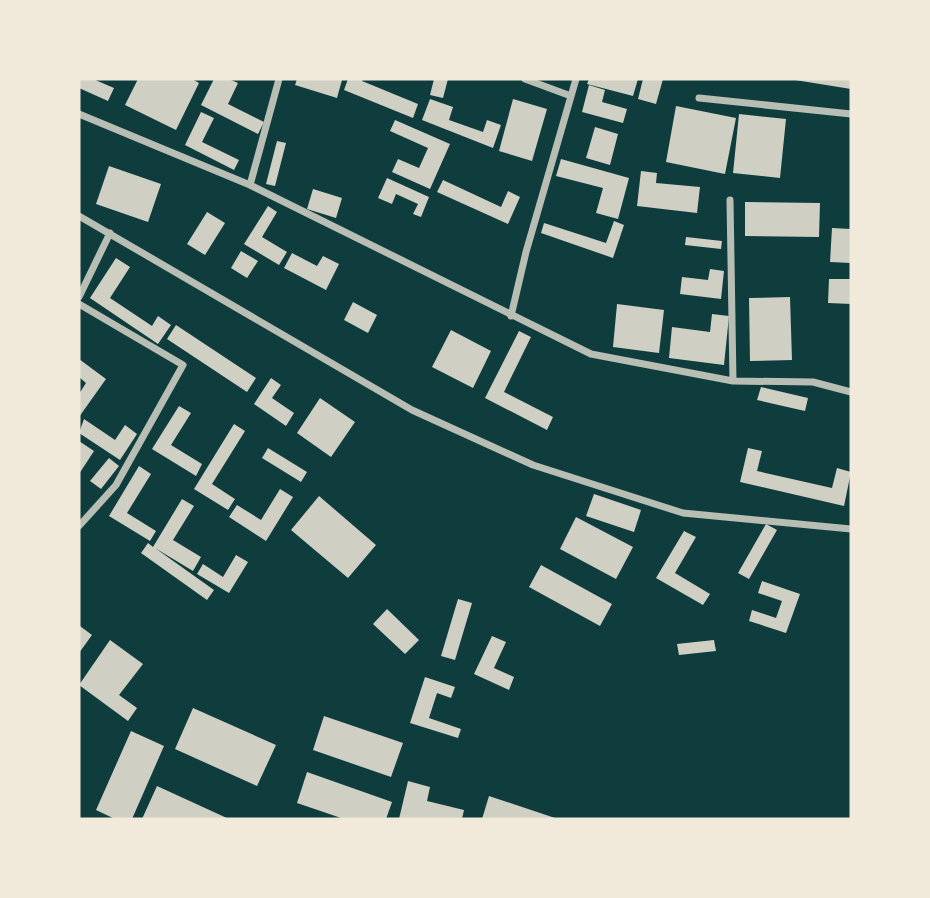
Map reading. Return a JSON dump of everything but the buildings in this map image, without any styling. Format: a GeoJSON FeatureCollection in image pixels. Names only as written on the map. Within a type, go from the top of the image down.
{"type":"FeatureCollection","features":[{"type":"Feature","properties":{"kind":"street"},"geometry":{"type":"LineString","coordinates":[[250,185],[279,79]]}},
{"type":"Feature","properties":{"kind":"street"},"geometry":{"type":"LineString","coordinates":[[525,79],[571,96]]}},
{"type":"Feature","properties":{"kind":"street"},"geometry":{"type":"LineString","coordinates":[[512,316],[526,252],[576,79]]}},
{"type":"Feature","properties":{"kind":"street"},"geometry":{"type":"LineString","coordinates":[[699,99],[851,114]]}},
{"type":"Feature","properties":{"kind":"street"},"geometry":{"type":"LineString","coordinates":[[79,114],[250,185],[591,354],[733,381],[813,382],[851,392]]}},
{"type":"Feature","properties":{"kind":"street"},"geometry":{"type":"LineString","coordinates":[[730,200],[733,381]]}},
{"type":"Feature","properties":{"kind":"street"},"geometry":{"type":"LineString","coordinates":[[79,216],[412,410],[533,465],[683,513],[851,529]]}},
{"type":"Feature","properties":{"kind":"street"},"geometry":{"type":"LineString","coordinates":[[79,297],[110,233]]}},
{"type":"Feature","properties":{"kind":"street"},"geometry":{"type":"LineString","coordinates":[[79,303],[183,365],[116,485],[79,526]]}}]}
